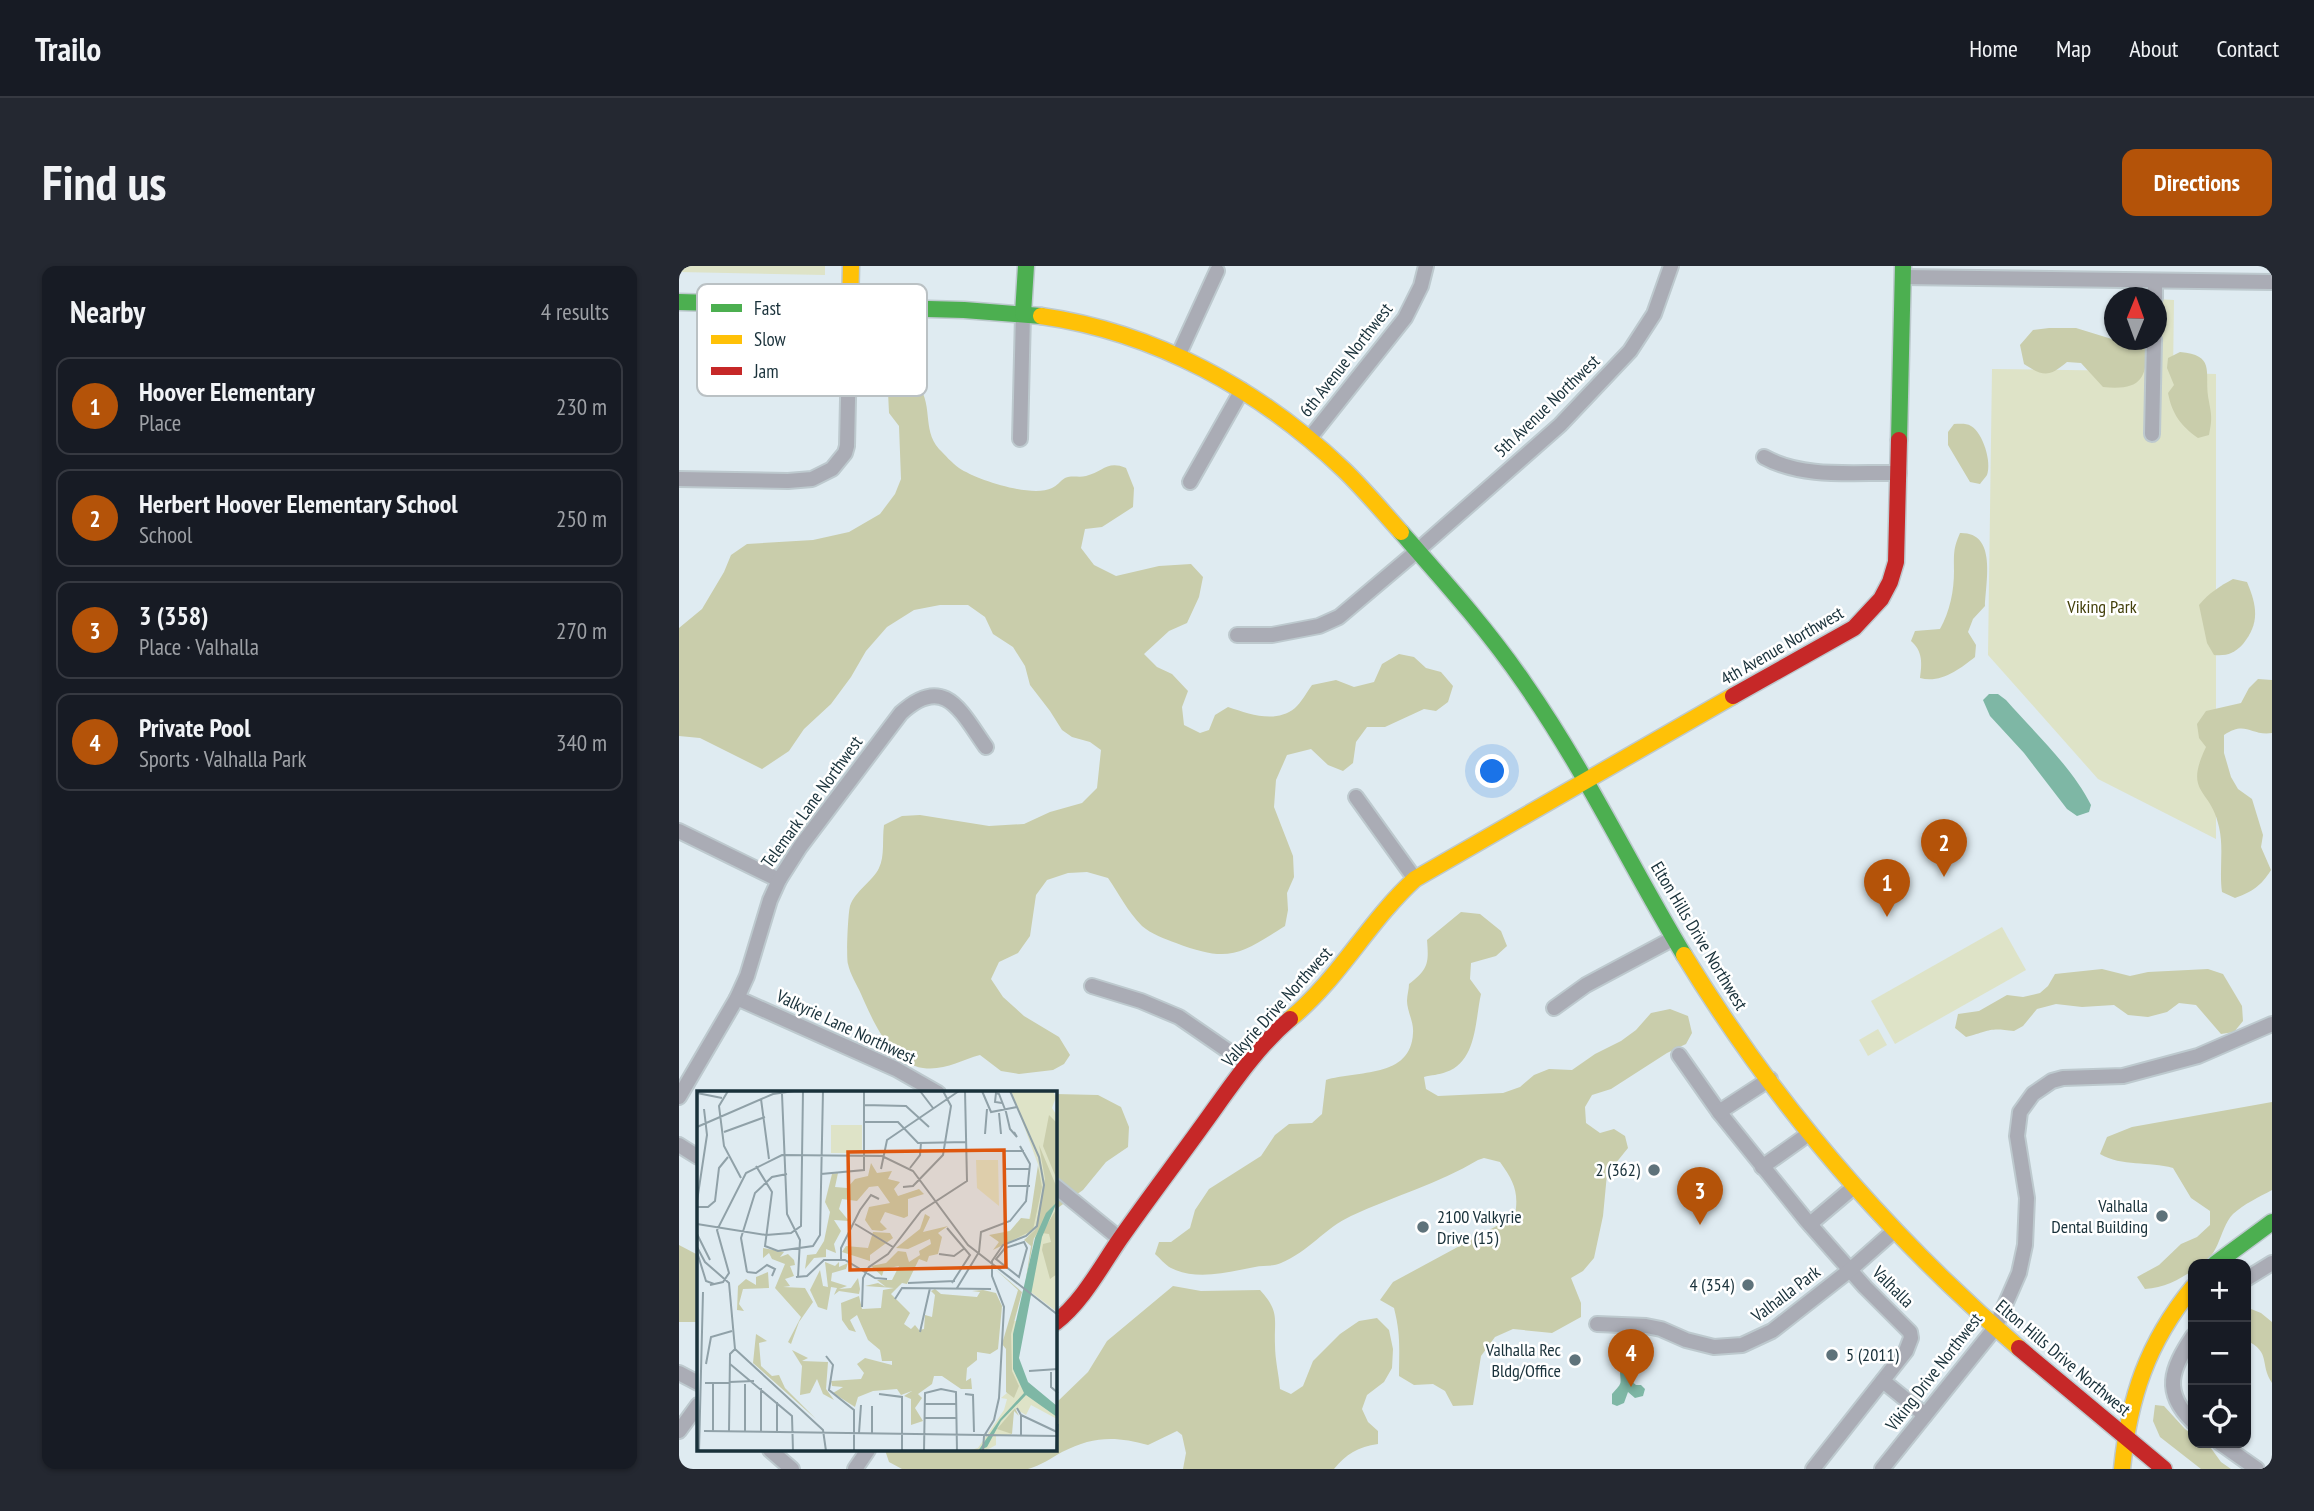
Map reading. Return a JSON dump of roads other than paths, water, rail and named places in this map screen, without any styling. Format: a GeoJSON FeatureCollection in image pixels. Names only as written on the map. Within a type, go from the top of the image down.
{"type":"FeatureCollection","features":[{"type":"Feature","properties":{"kind":"main road"},"geometry":{"type":"LineString","coordinates":[[851,266],[851,284]]}},
{"type":"Feature","properties":{"kind":"main road"},"geometry":{"type":"LineString","coordinates":[[1023,314],[1026,266]]}},
{"type":"Feature","properties":{"kind":"main road","name":"4th Avenue Northwest"},"geometry":{"type":"LineString","coordinates":[[1586,781],[1854,628],[1871,614],[1883,599],[1892,582],[1896,562],[1903,272]]}},
{"type":"Feature","properties":{"kind":"main road","name":"Elton Hills Drive Northwest"},"geometry":{"type":"LineString","coordinates":[[679,302],[697,302]]}},
{"type":"Feature","properties":{"kind":"main road","name":"Elton Hills Drive Northwest"},"geometry":{"type":"LineString","coordinates":[[927,310],[1023,314],[1057,318],[1119,332],[1178,356],[1242,390],[1309,439],[1345,471],[1476,619],[1524,683],[1586,781],[1674,938],[1729,1024],[1810,1133],[1894,1231],[1995,1328],[2164,1469]]}},
{"type":"Feature","properties":{"kind":"main road","name":"Valkyrie Drive Northwest"},"geometry":{"type":"LineString","coordinates":[[1057,1321],[1080,1298],[1247,1064],[1274,1033],[1318,994],[1392,900],[1444,860],[1586,781]]}},
{"type":"Feature","properties":{"kind":"main road"},"geometry":{"type":"LineString","coordinates":[[2221,1259],[2272,1222]]}},
{"type":"Feature","properties":{"kind":"main road"},"geometry":{"type":"LineString","coordinates":[[2122,1469],[2124,1436],[2150,1349],[2188,1293]]}},
{"type":"Feature","properties":{"kind":"street","name":"6th Avenue Northwest"},"geometry":{"type":"LineString","coordinates":[[1309,439],[1405,318],[1421,286],[1426,266]]}},
{"type":"Feature","properties":{"kind":"street","name":"5th Avenue Northwest"},"geometry":{"type":"LineString","coordinates":[[1237,635],[1272,635],[1319,626],[1339,617],[1417,551],[1560,425],[1630,351],[1654,314],[1671,266]]}},
{"type":"Feature","properties":{"kind":"street"},"geometry":{"type":"LineString","coordinates":[[1178,356],[1217,271]]}},
{"type":"Feature","properties":{"kind":"street"},"geometry":{"type":"LineString","coordinates":[[1903,272],[2155,281],[2272,282]]}},
{"type":"Feature","properties":{"kind":"street"},"geometry":{"type":"LineString","coordinates":[[2155,281],[2155,287]]}},
{"type":"Feature","properties":{"kind":"street"},"geometry":{"type":"LineString","coordinates":[[1020,439],[1023,314]]}},
{"type":"Feature","properties":{"kind":"street"},"geometry":{"type":"LineString","coordinates":[[2152,434],[2154,350]]}},
{"type":"Feature","properties":{"kind":"street"},"geometry":{"type":"LineString","coordinates":[[1190,482],[1242,390]]}},
{"type":"Feature","properties":{"kind":"street"},"geometry":{"type":"LineString","coordinates":[[679,479],[813,479],[832,469],[845,453],[848,396]]}},
{"type":"Feature","properties":{"kind":"street"},"geometry":{"type":"LineString","coordinates":[[1764,457],[1785,468],[1804,471],[1899,473]]}},
{"type":"Feature","properties":{"kind":"street","name":"Telemark Lane Northwest"},"geometry":{"type":"LineString","coordinates":[[679,1097],[737,998],[754,957],[767,908],[779,880],[901,713],[925,696],[938,696],[949,700],[959,709],[986,747]]}},
{"type":"Feature","properties":{"kind":"street"},"geometry":{"type":"LineString","coordinates":[[1356,797],[1415,880]]}},
{"type":"Feature","properties":{"kind":"street"},"geometry":{"type":"LineString","coordinates":[[679,831],[779,880]]}},
{"type":"Feature","properties":{"kind":"street"},"geometry":{"type":"LineString","coordinates":[[1554,1008],[1585,985],[1674,938]]}},
{"type":"Feature","properties":{"kind":"street"},"geometry":{"type":"LineString","coordinates":[[1092,986],[1141,1001],[1179,1017],[1247,1064]]}},
{"type":"Feature","properties":{"kind":"street","name":"Valkyrie Lane Northwest"},"geometry":{"type":"LineString","coordinates":[[737,998],[896,1069],[934,1091]]}},
{"type":"Feature","properties":{"kind":"street","name":"Viking Drive Northwest"},"geometry":{"type":"LineString","coordinates":[[1882,1469],[1995,1328],[2019,1273],[2025,1245],[2027,1198],[2017,1136],[2020,1112],[2033,1094],[2052,1080],[2123,1076],[2198,1056],[2272,1024]]}},
{"type":"Feature","properties":{"kind":"street","name":"Valhalla"},"geometry":{"type":"LineString","coordinates":[[1679,1055],[1762,1167],[1850,1270],[1905,1326],[1911,1338],[1906,1351],[1820,1467]]}},
{"type":"Feature","properties":{"kind":"street"},"geometry":{"type":"LineString","coordinates":[[1719,1112],[1770,1079]]}},
{"type":"Feature","properties":{"kind":"street"},"geometry":{"type":"LineString","coordinates":[[1762,1167],[1810,1133]]}},
{"type":"Feature","properties":{"kind":"street"},"geometry":{"type":"LineString","coordinates":[[679,1145],[697,1156]]}},
{"type":"Feature","properties":{"kind":"street"},"geometry":{"type":"LineString","coordinates":[[1810,1224],[1855,1186]]}},
{"type":"Feature","properties":{"kind":"street"},"geometry":{"type":"LineString","coordinates":[[1057,1188],[1120,1239]]}},
{"type":"Feature","properties":{"kind":"street","name":"Valhalla Park"},"geometry":{"type":"LineString","coordinates":[[1597,1324],[1646,1326],[1673,1333],[1700,1345],[1727,1348],[1742,1345],[1772,1331],[1850,1270],[1894,1231]]}},
{"type":"Feature","properties":{"kind":"street"},"geometry":{"type":"LineString","coordinates":[[2251,1276],[2272,1263]]}},
{"type":"Feature","properties":{"kind":"street"},"geometry":{"type":"LineString","coordinates":[[2188,1345],[2177,1366],[2172,1387],[2178,1406],[2188,1417]]}},
{"type":"Feature","properties":{"kind":"street"},"geometry":{"type":"LineString","coordinates":[[679,1373],[697,1382]]}},
{"type":"Feature","properties":{"kind":"street"},"geometry":{"type":"LineString","coordinates":[[1883,1381],[1925,1415]]}},
{"type":"Feature","properties":{"kind":"street"},"geometry":{"type":"LineString","coordinates":[[679,1431],[697,1406]]}},
{"type":"Feature","properties":{"kind":"street"},"geometry":{"type":"LineString","coordinates":[[2227,1448],[2257,1469]]}},
{"type":"Feature","properties":{"kind":"street"},"geometry":{"type":"LineString","coordinates":[[772,1452],[792,1469]]}},
{"type":"Feature","properties":{"kind":"street"},"geometry":{"type":"LineString","coordinates":[[856,1469],[867,1452]]}},
{"type":"Feature","properties":{"kind":"place","name":"Herbert Hoover Elementary School"},"geometry":{"type":"Point","coordinates":[1944,877]}},
{"type":"Feature","properties":{"kind":"place","name":"Hoover Elementary"},"geometry":{"type":"Point","coordinates":[1887,917]}},
{"type":"Feature","properties":{"kind":"place","name":"2 (362)"},"geometry":{"type":"Point","coordinates":[1654,1170]}},
{"type":"Feature","properties":{"kind":"place","name":"Valhalla Dental Building"},"geometry":{"type":"Point","coordinates":[2162,1216]}},
{"type":"Feature","properties":{"kind":"place","name":"3 (358)"},"geometry":{"type":"Point","coordinates":[1700,1225]}},
{"type":"Feature","properties":{"kind":"place","name":"2100 Valkyrie Drive (15)"},"geometry":{"type":"Point","coordinates":[1423,1227]}},
{"type":"Feature","properties":{"kind":"place","name":"4 (354)"},"geometry":{"type":"Point","coordinates":[1748,1285]}},
{"type":"Feature","properties":{"kind":"place","name":"5 (2011)"},"geometry":{"type":"Point","coordinates":[1832,1355]}},
{"type":"Feature","properties":{"kind":"place","name":"Valhalla Rec Bldg/Office"},"geometry":{"type":"Point","coordinates":[1575,1360]}},
{"type":"Feature","properties":{"kind":"place","name":"Private Pool"},"geometry":{"type":"Point","coordinates":[1631,1387]}},
{"type":"Feature","properties":{"kind":"park label","name":"Viking Park"},"geometry":{"type":"Point","coordinates":[2102,607]}}]}
